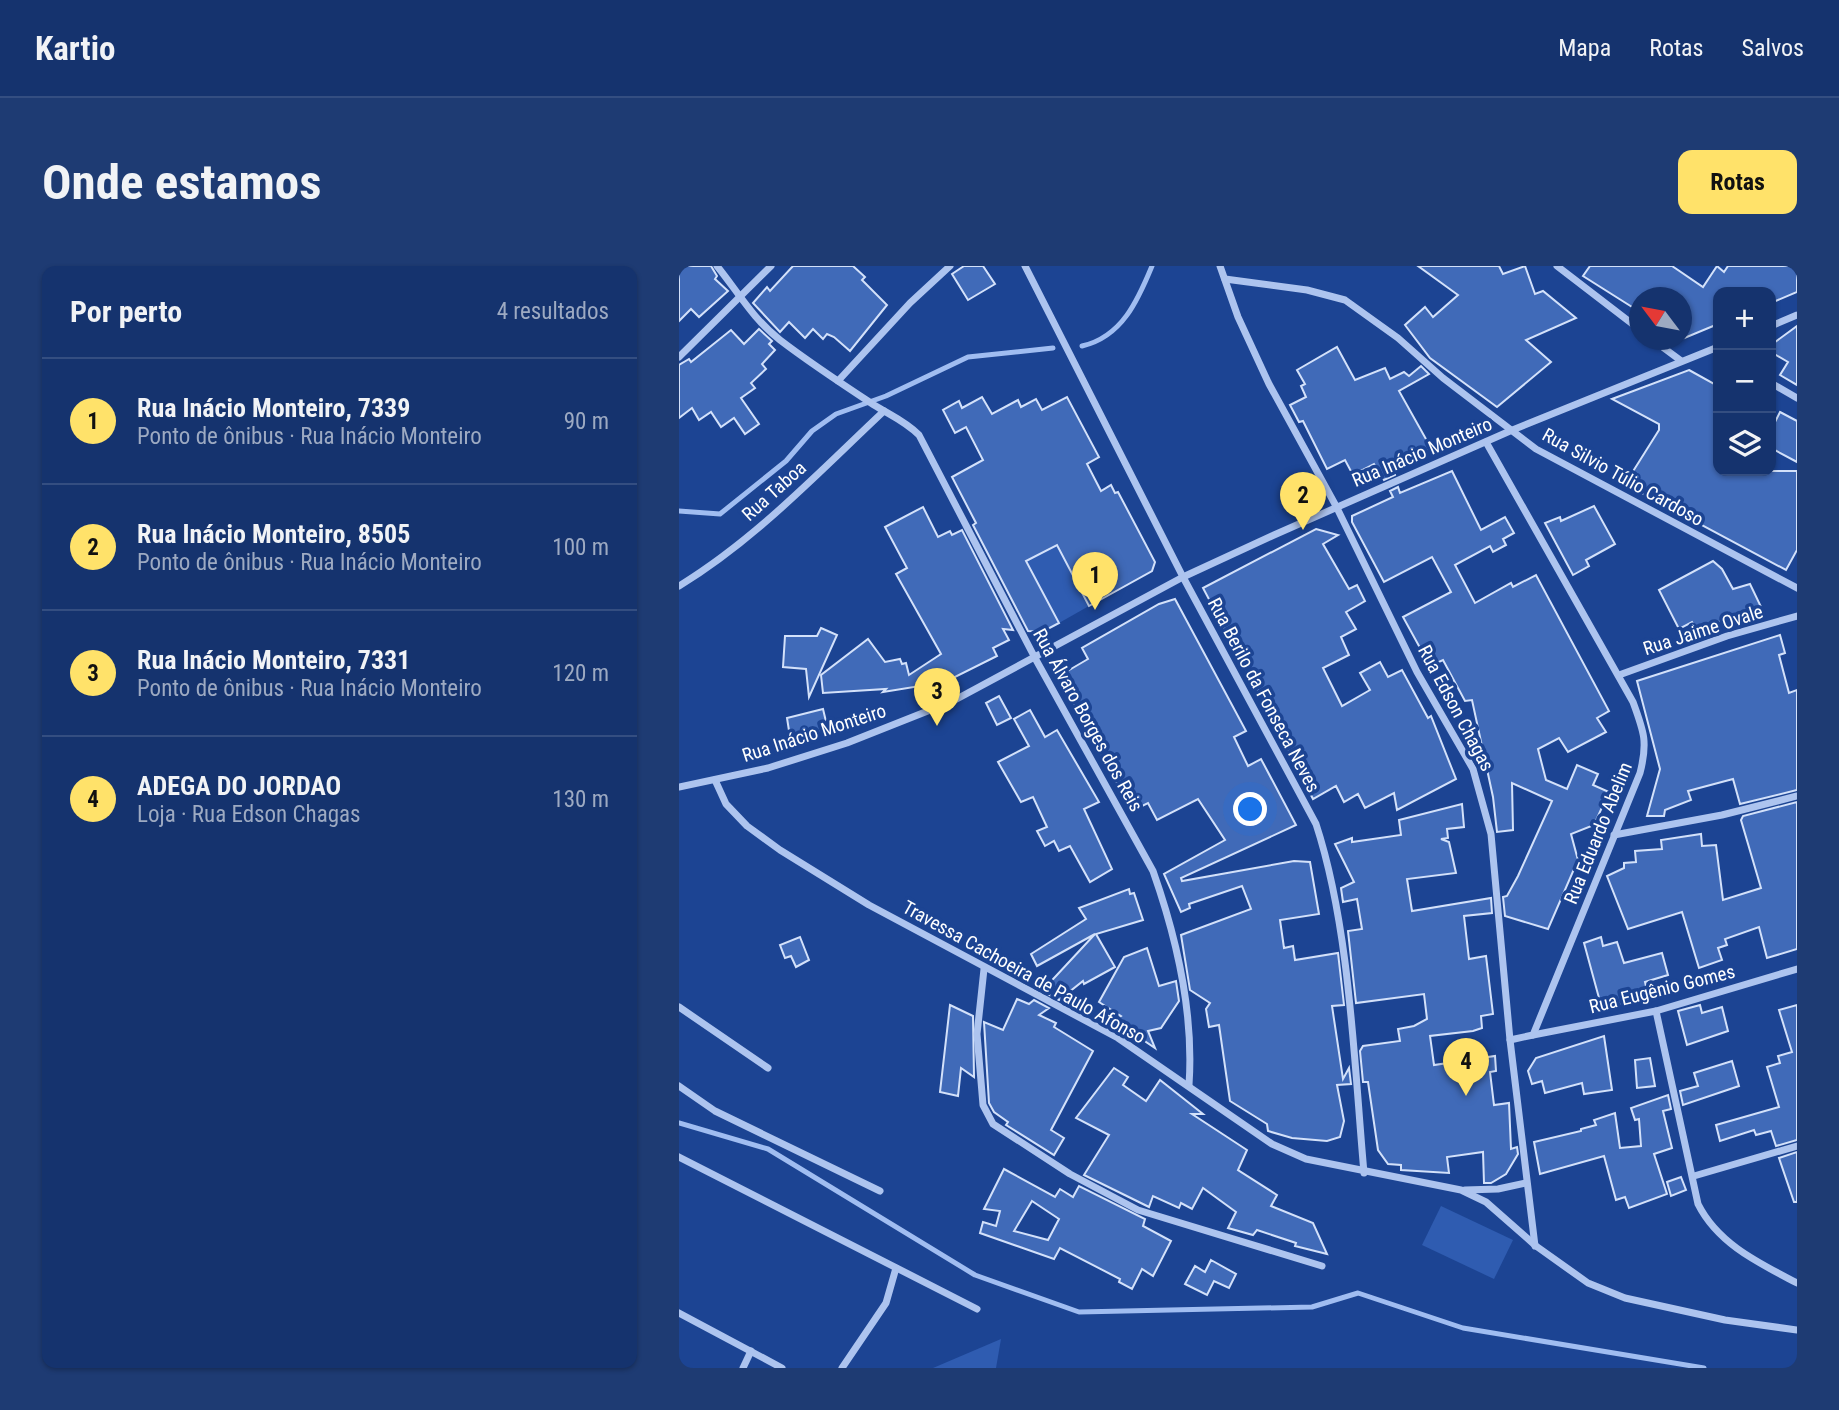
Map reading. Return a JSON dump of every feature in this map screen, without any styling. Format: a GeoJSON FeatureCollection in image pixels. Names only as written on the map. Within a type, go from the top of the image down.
{"type":"FeatureCollection","features":[{"type":"Feature","properties":{"kind":"street"},"geometry":{"type":"LineString","coordinates":[[717,266],[741,295],[756,320],[841,383],[910,303],[950,266]]}},
{"type":"Feature","properties":{"kind":"street"},"geometry":{"type":"LineString","coordinates":[[679,357],[771,266]]}},
{"type":"Feature","properties":{"kind":"street","name":"Rua Berilo da Fonseca Neves"},"geometry":{"type":"LineString","coordinates":[[1025,266],[1183,577],[1316,824],[1326,856],[1348,995],[1364,1173]]}},
{"type":"Feature","properties":{"kind":"street","name":"Rua Edson Chagas"},"geometry":{"type":"LineString","coordinates":[[1220,266],[1238,317],[1269,384],[1336,506],[1417,672],[1473,769],[1485,803],[1491,834],[1510,1040],[1535,1246]]}},
{"type":"Feature","properties":{"kind":"street"},"geometry":{"type":"LineString","coordinates":[[1557,266],[1629,322]]}},
{"type":"Feature","properties":{"kind":"street","name":"Rua Silvio Túlio Cardoso"},"geometry":{"type":"LineString","coordinates":[[1225,279],[1307,290],[1345,300],[1398,338],[1510,431],[1555,460],[1797,588]]}},
{"type":"Feature","properties":{"kind":"street"},"geometry":{"type":"LineString","coordinates":[[1776,324],[1797,315]]}},
{"type":"Feature","properties":{"kind":"street"},"geometry":{"type":"LineString","coordinates":[[1666,350],[1680,360]]}},
{"type":"Feature","properties":{"kind":"street","name":"Rua Inácio Monteiro"},"geometry":{"type":"LineString","coordinates":[[679,787],[768,768],[847,743],[953,701],[1183,577],[1336,506],[1680,360],[1713,351]]}},
{"type":"Feature","properties":{"kind":"street","name":"Rua Álvaro Borges dos Reis"},"geometry":{"type":"LineString","coordinates":[[841,383],[909,425],[919,435],[1035,658],[1153,871],[1165,905],[1187,1013],[1191,1054],[1189,1085]]}},
{"type":"Feature","properties":{"kind":"street"},"geometry":{"type":"LineString","coordinates":[[1776,386],[1797,398]]}},
{"type":"Feature","properties":{"kind":"street","name":"Rua Taboa"},"geometry":{"type":"LineString","coordinates":[[679,586],[729,552],[771,517],[880,409]]}},
{"type":"Feature","properties":{"kind":"street","name":"Rua Eduardo Abelim"},"geometry":{"type":"LineString","coordinates":[[1486,442],[1619,675],[1633,702],[1645,734],[1647,749],[1640,773],[1533,1035]]}},
{"type":"Feature","properties":{"kind":"street","name":"Rua Jaime Ovale"},"geometry":{"type":"LineString","coordinates":[[1619,675],[1727,636],[1797,616]]}},
{"type":"Feature","properties":{"kind":"street","name":"Travessa Cachoeira de Paulo Afonso"},"geometry":{"type":"LineString","coordinates":[[715,780],[726,804],[747,826],[780,850],[869,905],[984,969],[1118,1038],[1272,1144],[1306,1159],[1364,1173],[1461,1190],[1498,1189],[1526,1182]]}},
{"type":"Feature","properties":{"kind":"street"},"geometry":{"type":"LineString","coordinates":[[1614,835],[1722,815],[1797,796]]}},
{"type":"Feature","properties":{"kind":"street"},"geometry":{"type":"LineString","coordinates":[[984,969],[977,1034],[983,1105],[993,1124],[1070,1174],[1138,1210],[1322,1266]]}},
{"type":"Feature","properties":{"kind":"street","name":"Rua Eugênio Gomes"},"geometry":{"type":"LineString","coordinates":[[1533,1035],[1656,1011],[1797,969]]}},
{"type":"Feature","properties":{"kind":"street"},"geometry":{"type":"LineString","coordinates":[[679,1007],[768,1068]]}},
{"type":"Feature","properties":{"kind":"street"},"geometry":{"type":"LineString","coordinates":[[1656,1011],[1698,1204],[1707,1222],[1753,1259],[1797,1283]]}},
{"type":"Feature","properties":{"kind":"street"},"geometry":{"type":"LineString","coordinates":[[1510,1040],[1533,1035]]}},
{"type":"Feature","properties":{"kind":"street"},"geometry":{"type":"LineString","coordinates":[[679,1086],[715,1111],[880,1191]]}},
{"type":"Feature","properties":{"kind":"street"},"geometry":{"type":"LineString","coordinates":[[1694,1176],[1797,1146]]}},
{"type":"Feature","properties":{"kind":"street"},"geometry":{"type":"LineString","coordinates":[[679,1157],[977,1309]]}},
{"type":"Feature","properties":{"kind":"street","name":"Travessa Cachoeira de Paulo Afonso"},"geometry":{"type":"LineString","coordinates":[[1461,1190],[1486,1202],[1535,1246],[1588,1283],[1625,1298],[1725,1320],[1797,1330]]}},
{"type":"Feature","properties":{"kind":"street"},"geometry":{"type":"LineString","coordinates":[[842,1368],[886,1303],[897,1268]]}},
{"type":"Feature","properties":{"kind":"street"},"geometry":{"type":"LineString","coordinates":[[679,1313],[782,1368]]}},
{"type":"Feature","properties":{"kind":"street"},"geometry":{"type":"LineString","coordinates":[[743,1368],[751,1352]]}},
{"type":"Feature","properties":{"kind":"shaded area"},"geometry":{"type":"Polygon","coordinates":[[[1057,545],[1089,606],[1059,623],[1026,561],[1057,545]]]}},
{"type":"Feature","properties":{"kind":"shaded area"},"geometry":{"type":"Polygon","coordinates":[[[1441,1206],[1513,1240],[1494,1279],[1422,1245],[1441,1206]]]}},
{"type":"Feature","properties":{"kind":"shaded area"},"geometry":{"type":"Polygon","coordinates":[[[1001,1339],[996,1368],[933,1368],[1001,1339]]]}},
{"type":"Feature","properties":{"kind":"building"},"geometry":{"type":"Polygon","coordinates":[[[679,266],[711,266],[717,276],[715,279],[728,291],[699,317],[691,309],[679,321],[679,266]]]}},
{"type":"Feature","properties":{"kind":"building"},"geometry":{"type":"Polygon","coordinates":[[[793,266],[853,266],[865,277],[862,280],[887,305],[850,351],[834,337],[827,334],[823,339],[813,329],[805,338],[789,322],[780,332],[753,303],[767,287],[770,291],[793,266]]]}},
{"type":"Feature","properties":{"kind":"building"},"geometry":{"type":"Polygon","coordinates":[[[964,266],[983,266],[995,284],[968,300],[952,274],[964,266]]]}},
{"type":"Feature","properties":{"kind":"building"},"geometry":{"type":"Polygon","coordinates":[[[1418,266],[1499,266],[1503,274],[1525,266],[1535,294],[1543,291],[1576,318],[1526,340],[1551,362],[1497,407],[1430,358],[1405,325],[1425,307],[1433,317],[1458,295],[1418,266]]]}},
{"type":"Feature","properties":{"kind":"building"},"geometry":{"type":"Polygon","coordinates":[[[1590,266],[1672,266],[1703,287],[1717,266],[1724,272],[1728,266],[1797,266],[1797,292],[1776,301],[1776,287],[1713,287],[1713,326],[1692,335],[1692,287],[1629,287],[1629,305],[1583,276],[1590,266]]]}},
{"type":"Feature","properties":{"kind":"building"},"geometry":{"type":"Polygon","coordinates":[[[1797,326],[1797,385],[1780,375],[1788,362],[1776,355],[1776,341],[1797,326]]]}},
{"type":"Feature","properties":{"kind":"building"},"geometry":{"type":"Polygon","coordinates":[[[759,329],[772,341],[769,344],[775,350],[762,364],[766,369],[751,383],[755,388],[741,398],[759,424],[745,434],[734,418],[721,427],[711,412],[699,420],[692,408],[679,418],[679,365],[689,359],[691,362],[731,330],[744,344],[759,329]]]}},
{"type":"Feature","properties":{"kind":"building"},"geometry":{"type":"Polygon","coordinates":[[[1337,347],[1355,380],[1385,368],[1390,379],[1404,372],[1409,376],[1421,366],[1429,374],[1399,391],[1431,448],[1392,465],[1395,475],[1384,480],[1374,464],[1353,475],[1345,460],[1327,469],[1303,421],[1299,422],[1290,405],[1306,397],[1301,386],[1305,384],[1297,370],[1337,347]]]}},
{"type":"Feature","properties":{"kind":"building"},"geometry":{"type":"Polygon","coordinates":[[[1689,370],[1713,383],[1713,476],[1776,476],[1776,471],[1797,471],[1797,550],[1786,570],[1625,484],[1659,430],[1659,424],[1612,399],[1689,370]]]}},
{"type":"Feature","properties":{"kind":"building"},"geometry":{"type":"Polygon","coordinates":[[[982,397],[992,414],[1018,400],[1021,407],[1036,399],[1042,410],[1067,397],[1099,457],[1087,464],[1101,491],[1111,485],[1115,493],[1118,492],[1155,562],[1152,571],[1089,606],[1057,545],[1026,561],[1059,623],[1042,632],[1028,631],[973,525],[976,523],[952,477],[983,460],[966,427],[955,433],[943,410],[959,401],[962,408],[982,397]]]}},
{"type":"Feature","properties":{"kind":"building"},"geometry":{"type":"Polygon","coordinates":[[[1780,412],[1797,421],[1797,462],[1776,451],[1776,420],[1780,412]]]}},
{"type":"Feature","properties":{"kind":"building"},"geometry":{"type":"Polygon","coordinates":[[[1452,471],[1481,530],[1505,517],[1514,533],[1503,539],[1506,545],[1493,552],[1490,546],[1455,565],[1475,603],[1511,583],[1513,587],[1536,575],[1609,711],[1597,718],[1606,732],[1568,752],[1559,738],[1538,749],[1546,780],[1567,789],[1577,765],[1598,774],[1593,785],[1609,792],[1594,825],[1571,834],[1578,860],[1548,929],[1505,916],[1503,897],[1507,896],[1518,876],[1552,801],[1512,783],[1513,830],[1497,832],[1493,797],[1472,700],[1465,701],[1443,660],[1430,666],[1403,617],[1451,592],[1432,557],[1384,582],[1352,522],[1352,516],[1393,497],[1390,491],[1398,487],[1400,493],[1452,471]]]}},
{"type":"Feature","properties":{"kind":"building"},"geometry":{"type":"Polygon","coordinates":[[[1594,506],[1615,544],[1586,560],[1589,566],[1573,575],[1545,523],[1560,517],[1561,521],[1594,506]]]}},
{"type":"Feature","properties":{"kind":"building"},"geometry":{"type":"Polygon","coordinates":[[[923,507],[938,537],[950,531],[952,535],[962,530],[1013,630],[1003,629],[1009,640],[993,648],[997,656],[929,690],[926,685],[883,692],[886,689],[823,693],[821,675],[868,639],[885,662],[900,659],[902,664],[906,663],[909,675],[941,654],[896,574],[907,568],[885,527],[923,507]]]}},
{"type":"Feature","properties":{"kind":"building"},"geometry":{"type":"Polygon","coordinates":[[[1316,529],[1338,535],[1323,544],[1349,589],[1357,585],[1365,601],[1346,612],[1356,629],[1341,637],[1349,655],[1323,668],[1342,706],[1370,690],[1360,673],[1380,662],[1388,677],[1402,670],[1428,718],[1431,716],[1456,779],[1397,810],[1394,793],[1365,808],[1358,794],[1344,802],[1336,786],[1313,799],[1272,718],[1275,717],[1254,684],[1203,588],[1316,529]]]}},
{"type":"Feature","properties":{"kind":"building"},"geometry":{"type":"Polygon","coordinates":[[[1713,561],[1722,569],[1733,589],[1750,584],[1763,611],[1747,615],[1745,611],[1697,631],[1692,622],[1679,629],[1659,590],[1713,561]]]}},
{"type":"Feature","properties":{"kind":"building"},"geometry":{"type":"Polygon","coordinates":[[[1175,599],[1246,731],[1234,737],[1248,766],[1261,759],[1296,825],[1181,878],[1182,881],[1294,861],[1310,862],[1319,914],[1280,920],[1284,948],[1293,946],[1295,960],[1338,953],[1344,1005],[1332,1006],[1343,1079],[1349,1068],[1351,1084],[1337,1085],[1344,1121],[1340,1137],[1327,1141],[1292,1138],[1268,1131],[1267,1124],[1230,1101],[1219,1025],[1209,1027],[1206,1009],[1210,1003],[1190,990],[1181,935],[1251,909],[1242,886],[1189,904],[1190,908],[1181,912],[1164,874],[1225,840],[1198,799],[1157,820],[1148,803],[1132,811],[1059,676],[1088,659],[1082,648],[1159,604],[1175,599]]]}},
{"type":"Feature","properties":{"kind":"building"},"geometry":{"type":"Polygon","coordinates":[[[821,628],[837,635],[809,697],[806,669],[783,667],[785,636],[817,636],[821,628]]]}},
{"type":"Feature","properties":{"kind":"building"},"geometry":{"type":"Polygon","coordinates":[[[1780,635],[1785,653],[1779,655],[1789,693],[1797,690],[1797,790],[1740,804],[1733,779],[1688,791],[1691,800],[1665,810],[1664,816],[1647,816],[1660,769],[1637,681],[1780,635]]]}},
{"type":"Feature","properties":{"kind":"building"},"geometry":{"type":"Polygon","coordinates":[[[999,696],[1011,718],[997,725],[986,703],[999,696]]]}},
{"type":"Feature","properties":{"kind":"building"},"geometry":{"type":"Polygon","coordinates":[[[823,709],[828,730],[790,737],[787,718],[823,709]]]}},
{"type":"Feature","properties":{"kind":"building"},"geometry":{"type":"Polygon","coordinates":[[[1030,710],[1045,737],[1057,730],[1099,802],[1084,809],[1112,869],[1090,882],[1070,846],[1059,851],[1054,841],[1045,846],[1037,831],[1047,827],[1033,797],[1021,802],[998,762],[1029,746],[1014,719],[1030,710]]]}},
{"type":"Feature","properties":{"kind":"building"},"geometry":{"type":"Polygon","coordinates":[[[1797,802],[1797,949],[1767,958],[1759,927],[1725,939],[1727,945],[1718,948],[1722,960],[1699,968],[1682,912],[1628,929],[1607,876],[1624,868],[1624,863],[1636,862],[1635,851],[1662,849],[1661,840],[1701,834],[1702,846],[1716,845],[1723,900],[1761,888],[1741,820],[1743,816],[1797,802]]]}},
{"type":"Feature","properties":{"kind":"building"},"geometry":{"type":"Polygon","coordinates":[[[1462,804],[1464,827],[1447,829],[1448,838],[1441,839],[1449,842],[1456,873],[1407,879],[1412,911],[1491,898],[1492,913],[1464,916],[1469,959],[1486,956],[1493,1014],[1481,1016],[1482,1028],[1430,1036],[1434,1065],[1495,1056],[1496,1071],[1490,1072],[1494,1105],[1509,1103],[1511,1149],[1517,1147],[1518,1154],[1506,1174],[1491,1183],[1484,1183],[1483,1152],[1447,1157],[1449,1173],[1401,1170],[1401,1165],[1388,1164],[1378,1150],[1368,1082],[1363,1082],[1360,1051],[1363,1046],[1400,1041],[1398,1029],[1414,1026],[1427,1019],[1424,994],[1356,1003],[1348,931],[1362,929],[1357,899],[1343,902],[1341,888],[1354,882],[1335,844],[1352,838],[1352,842],[1401,835],[1399,820],[1462,804]]]}},
{"type":"Feature","properties":{"kind":"building"},"geometry":{"type":"Polygon","coordinates":[[[1129,889],[1130,894],[1134,893],[1143,920],[1096,934],[1115,967],[1084,984],[1083,981],[1059,1000],[1042,991],[1095,934],[1037,966],[1031,954],[1086,919],[1079,908],[1129,889]]]}},
{"type":"Feature","properties":{"kind":"building"},"geometry":{"type":"Polygon","coordinates":[[[800,937],[809,960],[796,967],[791,956],[785,958],[780,945],[800,937]]]}},
{"type":"Feature","properties":{"kind":"building"},"geometry":{"type":"Polygon","coordinates":[[[1601,937],[1603,946],[1617,942],[1624,963],[1662,953],[1668,975],[1645,982],[1648,995],[1602,1009],[1584,943],[1601,937]]]}},
{"type":"Feature","properties":{"kind":"building"},"geometry":{"type":"Polygon","coordinates":[[[1147,948],[1159,986],[1176,981],[1179,1001],[1161,1028],[1148,1031],[1155,1048],[1115,1021],[1121,1016],[1099,1002],[1124,957],[1147,948]]]}},
{"type":"Feature","properties":{"kind":"building"},"geometry":{"type":"Polygon","coordinates":[[[1017,999],[1029,1004],[1034,1000],[1049,1008],[1039,1015],[1056,1023],[1054,1027],[1093,1051],[1051,1130],[1064,1138],[1054,1155],[1006,1125],[1008,1122],[994,1112],[989,1103],[984,1022],[1003,1030],[1017,999]]]}},
{"type":"Feature","properties":{"kind":"building"},"geometry":{"type":"Polygon","coordinates":[[[950,1005],[973,1016],[974,1077],[961,1068],[958,1096],[940,1092],[950,1005]]]}},
{"type":"Feature","properties":{"kind":"building"},"geometry":{"type":"Polygon","coordinates":[[[1700,1005],[1702,1013],[1722,1007],[1728,1031],[1687,1045],[1678,1011],[1700,1005]]]}},
{"type":"Feature","properties":{"kind":"building"},"geometry":{"type":"Polygon","coordinates":[[[1797,1005],[1797,1140],[1776,1146],[1771,1131],[1756,1135],[1754,1130],[1720,1141],[1716,1125],[1779,1107],[1767,1067],[1780,1063],[1778,1056],[1792,1052],[1779,1010],[1797,1005]]]}},
{"type":"Feature","properties":{"kind":"building"},"geometry":{"type":"Polygon","coordinates":[[[1604,1036],[1612,1090],[1584,1094],[1582,1083],[1545,1093],[1542,1081],[1532,1084],[1528,1071],[1536,1058],[1604,1036]]]}},
{"type":"Feature","properties":{"kind":"building"},"geometry":{"type":"Polygon","coordinates":[[[1650,1058],[1655,1086],[1637,1088],[1635,1060],[1650,1058]]]}},
{"type":"Feature","properties":{"kind":"building"},"geometry":{"type":"Polygon","coordinates":[[[1732,1061],[1739,1086],[1683,1105],[1680,1091],[1698,1086],[1694,1073],[1732,1061]]]}},
{"type":"Feature","properties":{"kind":"building"},"geometry":{"type":"Polygon","coordinates":[[[1114,1068],[1128,1077],[1123,1085],[1146,1101],[1160,1080],[1203,1114],[1192,1114],[1247,1150],[1238,1170],[1277,1195],[1271,1206],[1313,1223],[1327,1254],[1295,1246],[1296,1243],[1257,1230],[1253,1235],[1228,1228],[1236,1212],[1203,1188],[1192,1209],[1181,1203],[1179,1208],[1153,1196],[1149,1207],[1084,1175],[1109,1135],[1076,1118],[1114,1068]]]}},
{"type":"Feature","properties":{"kind":"building"},"geometry":{"type":"Polygon","coordinates":[[[1668,1095],[1671,1109],[1663,1111],[1672,1148],[1654,1154],[1667,1194],[1629,1208],[1625,1197],[1616,1200],[1604,1156],[1540,1174],[1534,1142],[1581,1131],[1596,1125],[1594,1120],[1615,1113],[1620,1148],[1641,1146],[1639,1119],[1635,1120],[1631,1108],[1668,1095]]]}},
{"type":"Feature","properties":{"kind":"building"},"geometry":{"type":"Polygon","coordinates":[[[1797,1152],[1797,1202],[1794,1202],[1779,1158],[1797,1152]]]}},
{"type":"Feature","properties":{"kind":"building"},"geometry":{"type":"Polygon","coordinates":[[[1004,1169],[1055,1197],[1060,1189],[1073,1197],[1079,1186],[1145,1219],[1143,1226],[1171,1241],[1153,1276],[1142,1269],[1132,1289],[1119,1282],[1120,1279],[1060,1248],[1054,1259],[980,1233],[983,1222],[996,1226],[1000,1211],[984,1209],[1004,1169]],[[1032,1201],[1014,1231],[1048,1240],[1059,1219],[1032,1201]]]}},
{"type":"Feature","properties":{"kind":"building"},"geometry":{"type":"Polygon","coordinates":[[[1681,1177],[1686,1190],[1671,1196],[1667,1182],[1681,1177]]]}},
{"type":"Feature","properties":{"kind":"building"},"geometry":{"type":"Polygon","coordinates":[[[1211,1260],[1236,1274],[1229,1288],[1214,1281],[1207,1295],[1185,1284],[1195,1266],[1205,1272],[1211,1260]]]}},
{"type":"Feature","properties":{"kind":"waterway"},"geometry":{"type":"LineString","coordinates":[[1082,346],[1096,341],[1118,326],[1141,292],[1152,266]]}},
{"type":"Feature","properties":{"kind":"waterway"},"geometry":{"type":"LineString","coordinates":[[679,511],[720,514],[786,461],[812,431],[836,414],[886,396],[968,357],[1053,348]]}},
{"type":"Feature","properties":{"kind":"waterway"},"geometry":{"type":"LineString","coordinates":[[679,1123],[768,1149],[975,1275],[1079,1312],[1312,1307],[1358,1293],[1463,1328],[1704,1368]]}},
{"type":"Feature","properties":{"kind":"place","name":"Rua Inácio Monteiro, 8505"},"geometry":{"type":"Point","coordinates":[1303,530]}},
{"type":"Feature","properties":{"kind":"place","name":"Rua Inácio Monteiro, 7339"},"geometry":{"type":"Point","coordinates":[1095,610]}},
{"type":"Feature","properties":{"kind":"place","name":"Rua Inácio Monteiro, 7331"},"geometry":{"type":"Point","coordinates":[937,726]}},
{"type":"Feature","properties":{"kind":"place","name":"ADEGA DO JORDAO"},"geometry":{"type":"Point","coordinates":[1466,1096]}}]}
